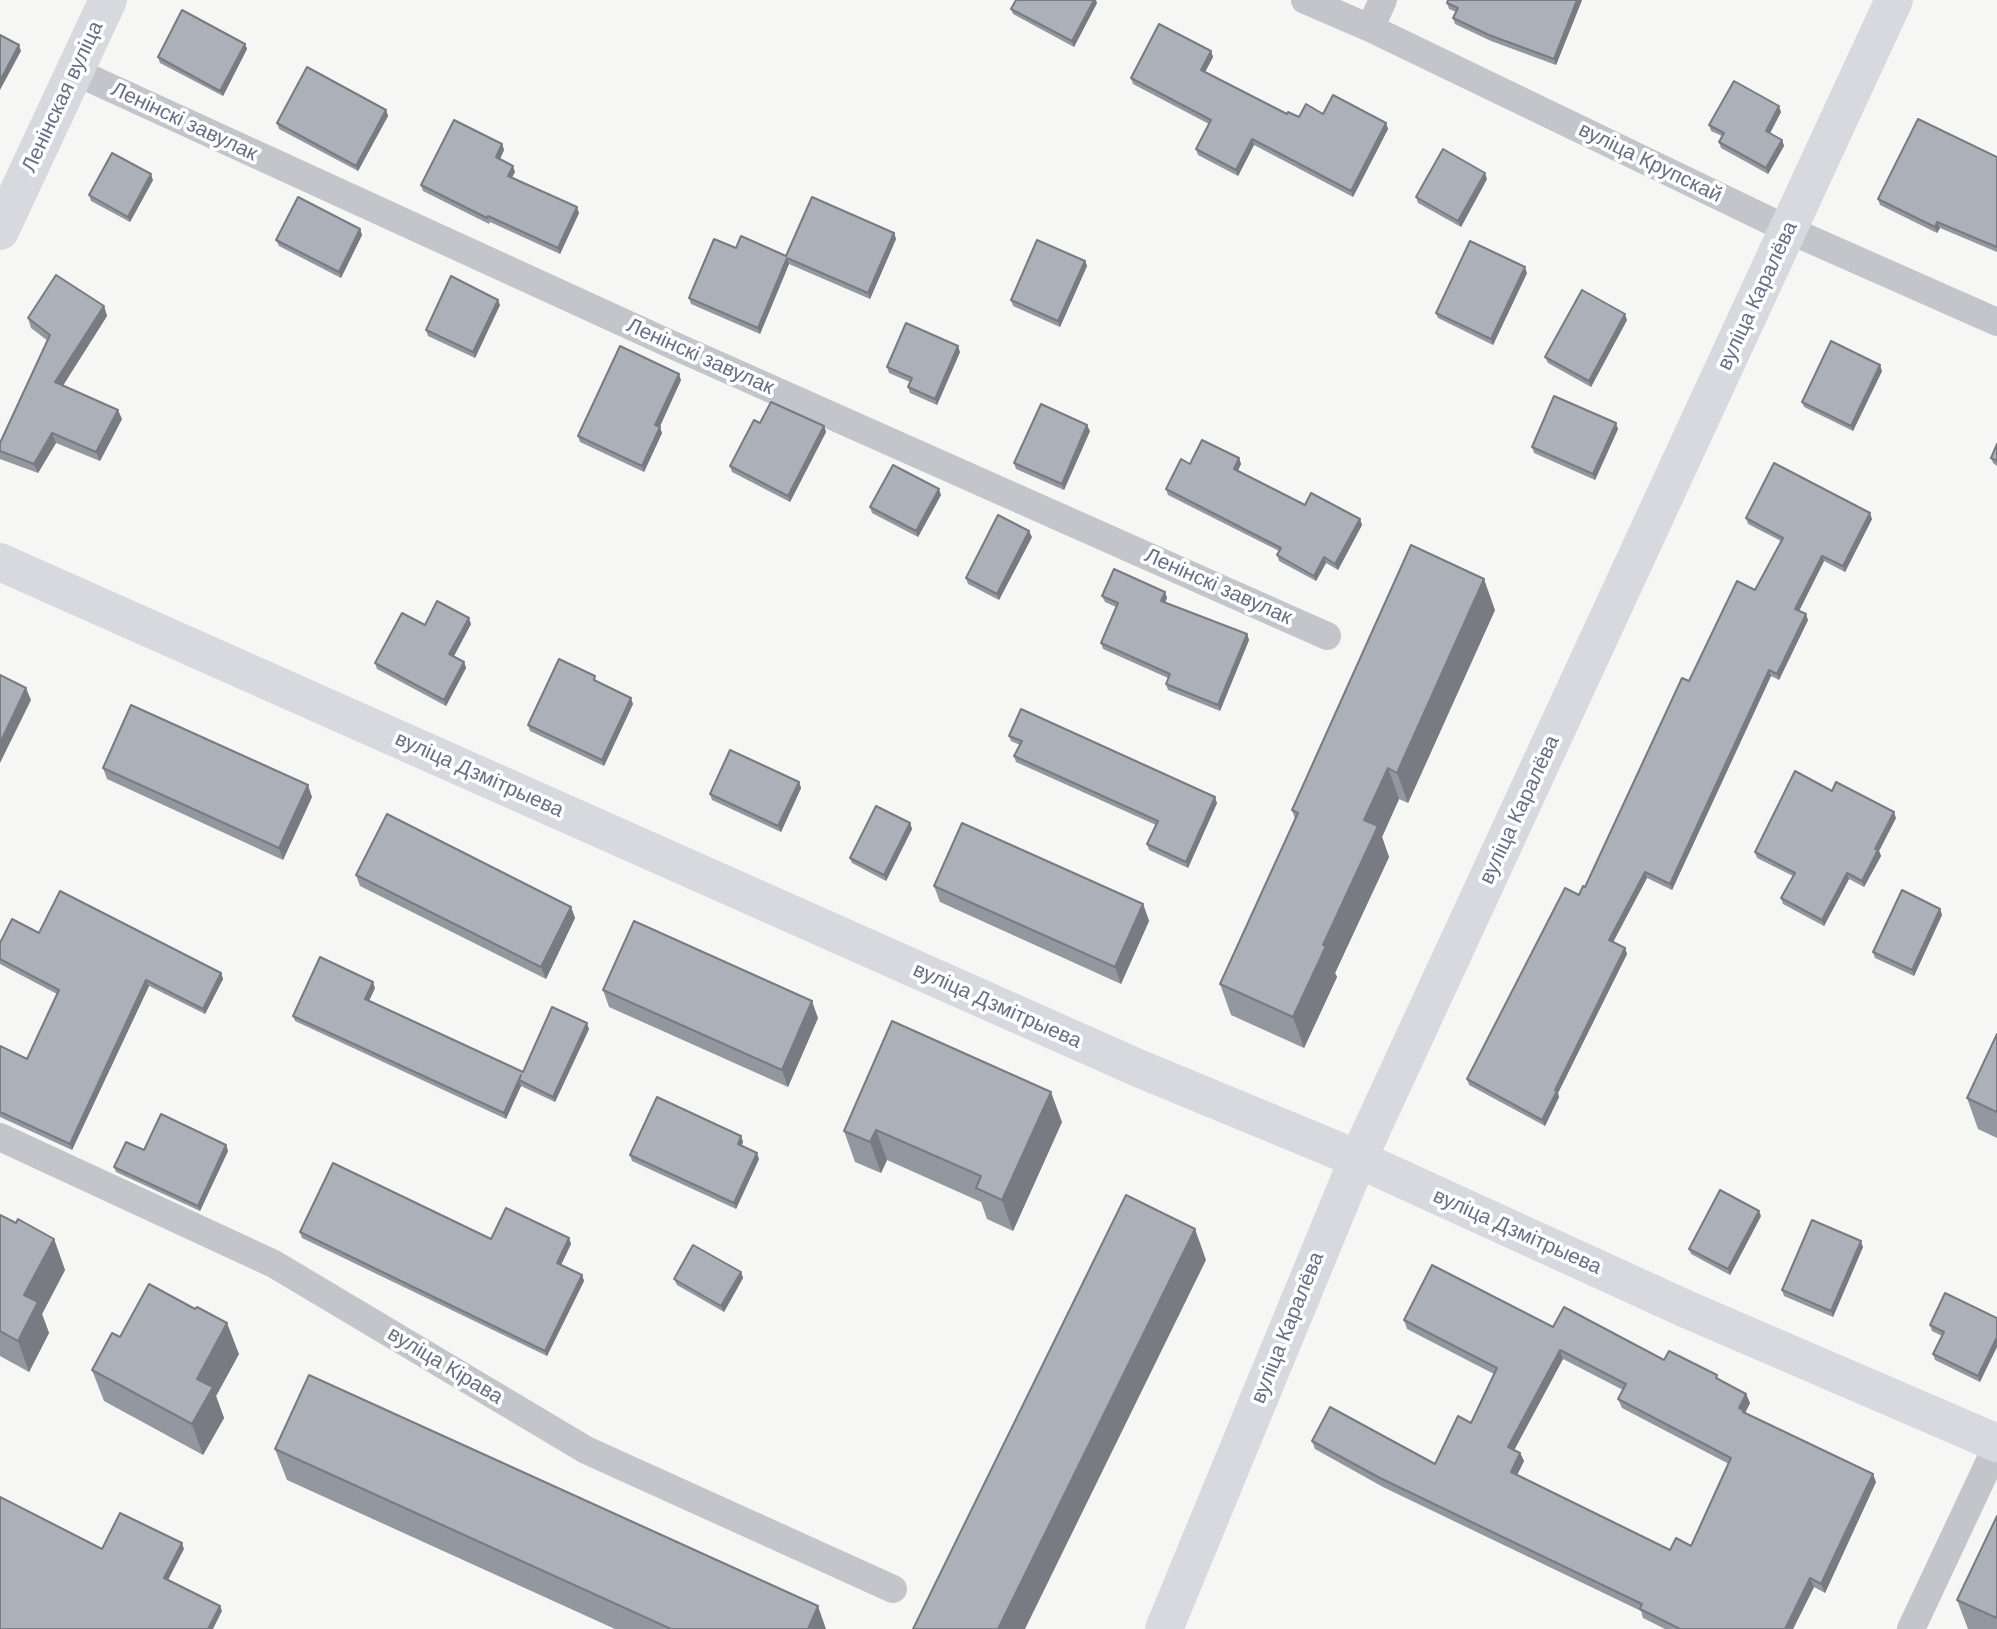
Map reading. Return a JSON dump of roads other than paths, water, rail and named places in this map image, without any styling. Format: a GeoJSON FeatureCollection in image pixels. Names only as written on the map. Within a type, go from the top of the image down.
{"type":"FeatureCollection","features":[{"type":"Feature","properties":{"kind":"street","name":"Ленінская вуліца"},"geometry":{"type":"LineString","coordinates":[[0,231],[108,0]]}},
{"type":"Feature","properties":{"kind":"street","name":"вуліца Крупскай"},"geometry":{"type":"LineString","coordinates":[[1305,0],[1370,28],[1788,230],[1997,323]]}},
{"type":"Feature","properties":{"kind":"street"},"geometry":{"type":"LineString","coordinates":[[1370,28],[1383,0]]}},
{"type":"Feature","properties":{"kind":"street","name":"вуліца Каралёва"},"geometry":{"type":"LineString","coordinates":[[1164,1629],[1358,1159],[1894,0]]}},
{"type":"Feature","properties":{"kind":"street","name":"Ленінскі завулак"},"geometry":{"type":"LineString","coordinates":[[76,72],[681,349],[1326,636]]}},
{"type":"Feature","properties":{"kind":"street","name":"вуліца Дзмітрыева"},"geometry":{"type":"LineString","coordinates":[[0,562],[1138,1068],[1358,1159],[1686,1309],[1997,1444]]}},
{"type":"Feature","properties":{"kind":"street","name":"вуліца Кірава"},"geometry":{"type":"LineString","coordinates":[[0,1137],[274,1264],[586,1450],[894,1589]]}},
{"type":"Feature","properties":{"kind":"street"},"geometry":{"type":"LineString","coordinates":[[1911,1629],[1997,1444]]}}]}
